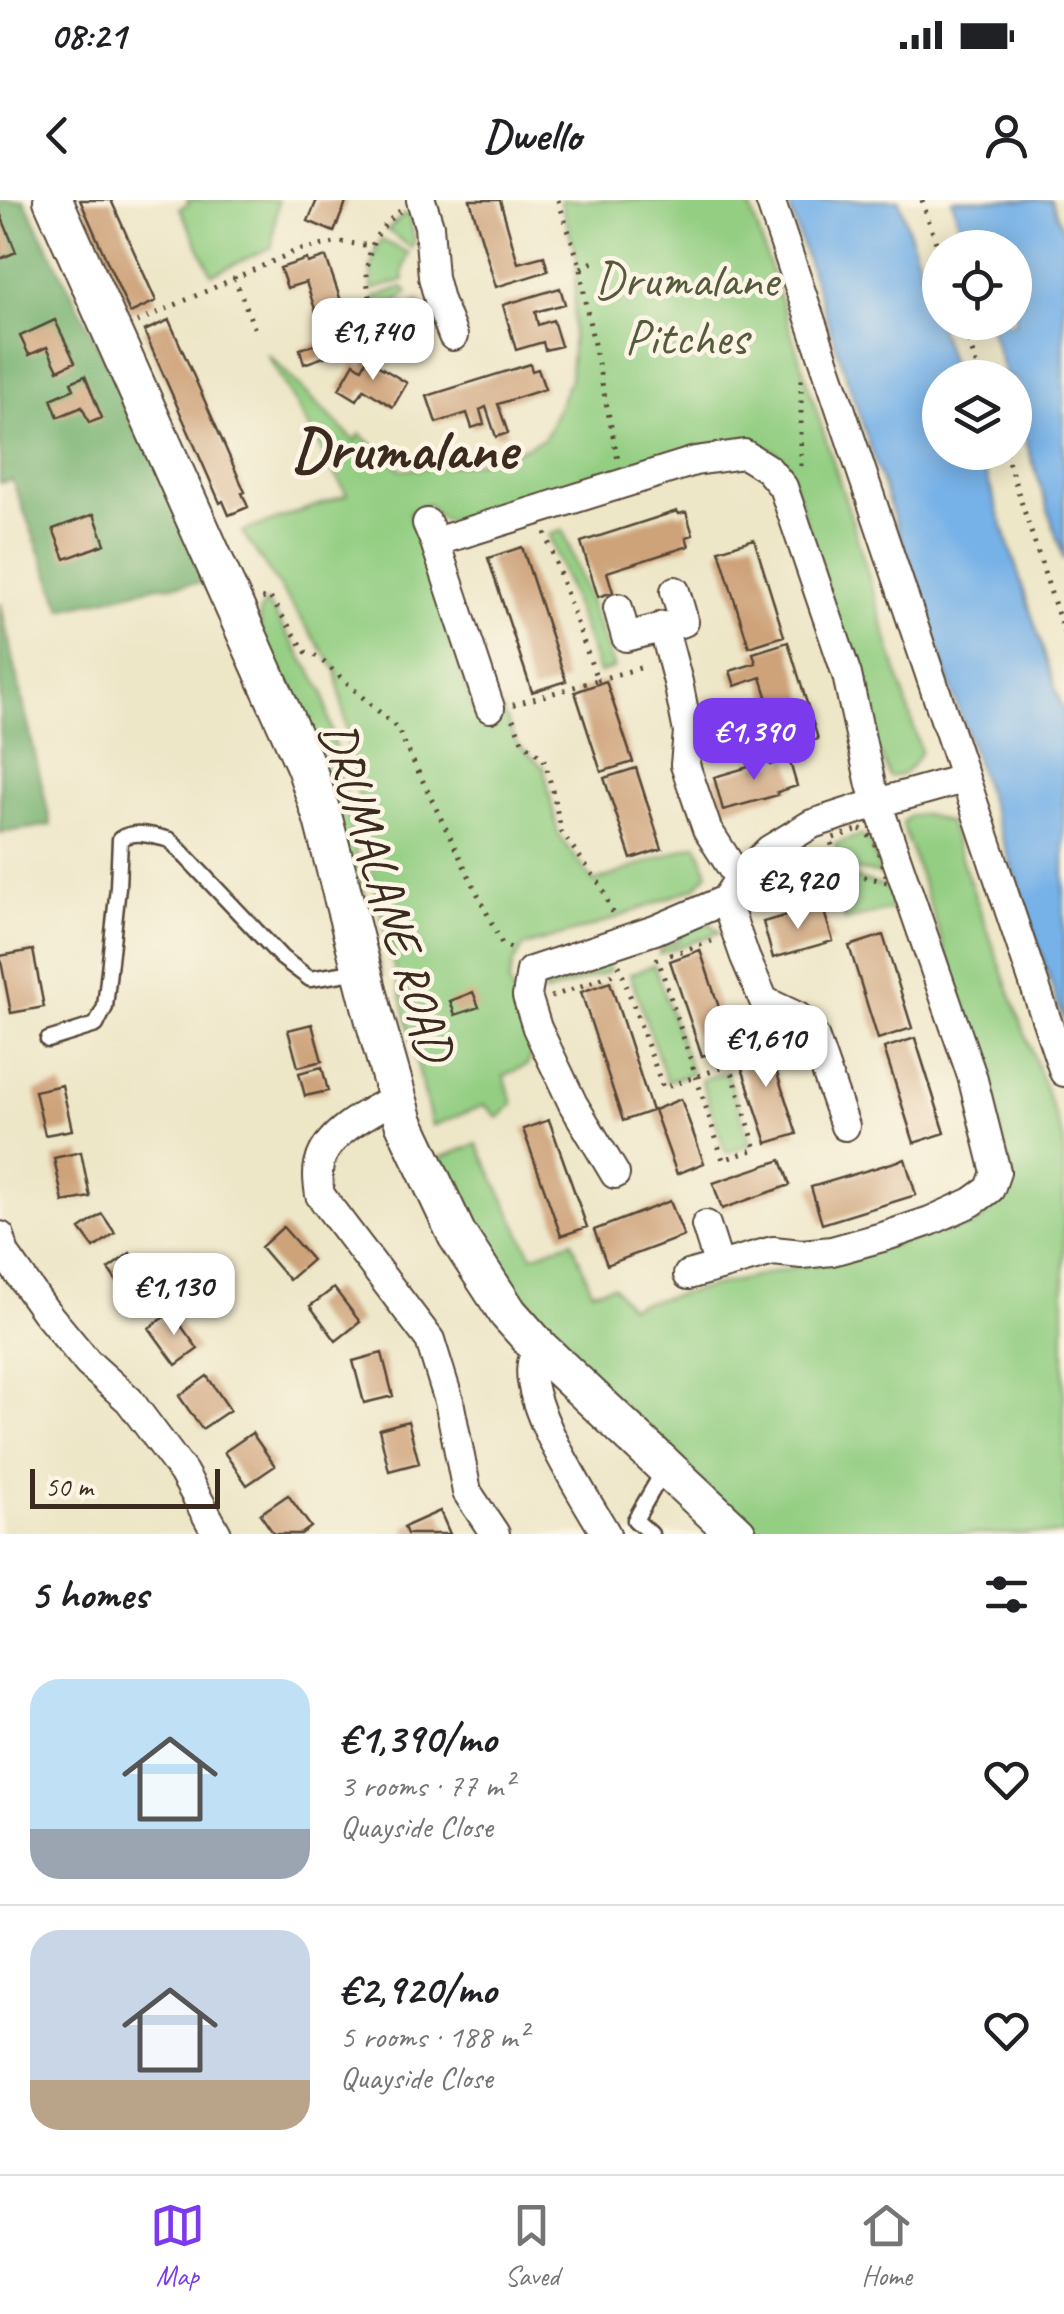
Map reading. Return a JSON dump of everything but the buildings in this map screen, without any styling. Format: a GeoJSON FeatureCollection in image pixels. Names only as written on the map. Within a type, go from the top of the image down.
{"type":"FeatureCollection","features":[{"type":"Feature","properties":{"kind":"main road","name":"DRUMALANE ROAD"},"geometry":{"type":"LineString","coordinates":[[53,200],[306,767],[404,1122],[457,1235],[508,1313],[540,1350],[737,1534]]}},
{"type":"Feature","properties":{"kind":"street"},"geometry":{"type":"LineString","coordinates":[[770,200],[1064,1072]]}},
{"type":"Feature","properties":{"kind":"street"},"geometry":{"type":"LineString","coordinates":[[412,204],[429,226],[433,278],[453,336]]}},
{"type":"Feature","properties":{"kind":"street"},"geometry":{"type":"LineString","coordinates":[[490,708],[431,532],[537,510],[695,461],[744,454],[768,468],[786,494],[847,675],[877,803],[972,1076],[996,1172],[990,1189],[930,1222],[817,1252],[773,1250],[688,1274]]}},
{"type":"Feature","properties":{"kind":"street"},"geometry":{"type":"LineString","coordinates":[[618,608],[626,637],[684,622],[675,591]]}},
{"type":"Feature","properties":{"kind":"street"},"geometry":{"type":"LineString","coordinates":[[663,626],[688,732],[685,765],[732,889],[736,932],[764,1000],[798,1017],[814,1036],[845,1126]]}},
{"type":"Feature","properties":{"kind":"street"},"geometry":{"type":"LineString","coordinates":[[615,1174],[574,1104],[537,1028],[526,996],[532,971],[655,930],[732,889],[768,850],[812,824],[964,779]]}},
{"type":"Feature","properties":{"kind":"street"},"geometry":{"type":"LineString","coordinates":[[397,1097],[346,1127],[322,1154],[318,1174],[320,1196],[430,1340],[449,1401],[467,1492],[495,1534]]}},
{"type":"Feature","properties":{"kind":"street"},"geometry":{"type":"LineString","coordinates":[[706,1225],[719,1266]]}},
{"type":"Feature","properties":{"kind":"street"},"geometry":{"type":"LineString","coordinates":[[0,1236],[5,1254],[45,1311],[88,1363],[129,1400],[183,1472],[217,1534]]}},
{"type":"Feature","properties":{"kind":"street"},"geometry":{"type":"LineString","coordinates":[[540,1350],[532,1361],[532,1386],[538,1406],[569,1472],[606,1534]]}},
{"type":"Feature","properties":{"kind":"lane"},"geometry":{"type":"LineString","coordinates":[[48,1040],[96,1025],[106,1007],[120,839],[128,834],[170,840],[282,958],[310,979],[362,971]]}},
{"type":"Feature","properties":{"kind":"lane"},"geometry":{"type":"LineString","coordinates":[[651,1534],[635,1520],[666,1468]]}},
{"type":"Feature","properties":{"kind":"path"},"geometry":{"type":"LineString","coordinates":[[558,200],[581,268],[623,484]]}},
{"type":"Feature","properties":{"kind":"path"},"geometry":{"type":"LineString","coordinates":[[922,200],[932,230]]}},
{"type":"Feature","properties":{"kind":"path"},"geometry":{"type":"LineString","coordinates":[[412,204],[378,234],[368,257],[368,288],[378,314],[391,328],[431,344],[453,336]]}},
{"type":"Feature","properties":{"kind":"path"},"geometry":{"type":"LineString","coordinates":[[114,333],[298,250],[340,242],[373,246]]}},
{"type":"Feature","properties":{"kind":"path"},"geometry":{"type":"LineString","coordinates":[[581,268],[593,262]]}},
{"type":"Feature","properties":{"kind":"path"},"geometry":{"type":"LineString","coordinates":[[234,278],[255,330]]}},
{"type":"Feature","properties":{"kind":"path"},"geometry":{"type":"LineString","coordinates":[[786,494],[800,488],[801,376],[809,372]]}},
{"type":"Feature","properties":{"kind":"path"},"geometry":{"type":"LineString","coordinates":[[1011,470],[1064,633]]}},
{"type":"Feature","properties":{"kind":"path"},"geometry":{"type":"LineString","coordinates":[[537,510],[597,680]]}},
{"type":"Feature","properties":{"kind":"path"},"geometry":{"type":"LineString","coordinates":[[238,613],[269,596],[306,652],[318,658],[396,728],[502,944],[520,952],[532,971]]}},
{"type":"Feature","properties":{"kind":"path"},"geometry":{"type":"LineString","coordinates":[[658,959],[696,1077],[723,1160],[756,1149],[730,1065],[696,1077],[663,1088],[621,972],[602,887],[562,833],[546,764],[522,741],[507,707],[672,659]]}},
{"type":"Feature","properties":{"kind":"path"},"geometry":{"type":"LineString","coordinates":[[860,829],[870,834],[888,882],[846,874],[839,867],[830,839],[860,829]]}},
{"type":"Feature","properties":{"kind":"path"},"geometry":{"type":"LineString","coordinates":[[640,965],[736,932]]}},
{"type":"Feature","properties":{"kind":"path"},"geometry":{"type":"LineString","coordinates":[[529,1004],[621,972]]}},
{"type":"Feature","properties":{"kind":"green space"},"geometry":{"type":"Polygon","coordinates":[[[0,200],[24,200],[219,582],[158,586],[62,609],[12,480],[0,483],[0,200]]]}},
{"type":"Feature","properties":{"kind":"green space"},"geometry":{"type":"Polygon","coordinates":[[[187,200],[278,200],[272,247],[212,274],[180,208],[189,204],[187,200]]]}},
{"type":"Feature","properties":{"kind":"green space","name":"Drumalane Pitches"},"geometry":{"type":"Polygon","coordinates":[[[560,200],[748,200],[850,514],[921,752],[908,770],[895,776],[889,776],[881,755],[877,754],[788,464],[777,452],[749,442],[712,447],[453,523],[441,519],[428,504],[409,512],[475,714],[501,709],[517,743],[544,768],[558,834],[594,882],[697,844],[708,873],[696,887],[646,907],[524,946],[513,963],[509,983],[535,1048],[527,1065],[504,1076],[513,1104],[498,1118],[485,1105],[432,1126],[373,878],[336,670],[242,532],[347,495],[267,354],[355,441],[360,434],[402,470],[474,463],[545,438],[570,379],[577,258],[560,200]]]}},
{"type":"Feature","properties":{"kind":"green space"},"geometry":{"type":"Polygon","coordinates":[[[405,214],[409,216],[415,241],[412,248],[387,230],[405,214]]]}},
{"type":"Feature","properties":{"kind":"green space"},"geometry":{"type":"Polygon","coordinates":[[[381,240],[409,253],[404,280],[373,290],[372,264],[381,240]]]}},
{"type":"Feature","properties":{"kind":"green space"},"geometry":{"type":"Polygon","coordinates":[[[403,287],[408,292],[384,314],[375,297],[403,287]]]}},
{"type":"Feature","properties":{"kind":"green space"},"geometry":{"type":"Polygon","coordinates":[[[418,302],[425,314],[413,334],[405,332],[394,322],[418,302]]]}},
{"type":"Feature","properties":{"kind":"green space"},"geometry":{"type":"Polygon","coordinates":[[[563,530],[614,668],[599,673],[549,535],[563,530]]]}},
{"type":"Feature","properties":{"kind":"green space"},"geometry":{"type":"Polygon","coordinates":[[[0,602],[51,825],[0,833],[0,602]]]}},
{"type":"Feature","properties":{"kind":"green space"},"geometry":{"type":"Polygon","coordinates":[[[267,602],[323,691],[382,979],[260,629],[260,611],[267,602]]]}},
{"type":"Feature","properties":{"kind":"green space"},"geometry":{"type":"Polygon","coordinates":[[[924,814],[948,822],[1064,1140],[1064,1534],[752,1534],[550,1333],[456,1205],[439,1158],[477,1144],[532,1256],[572,1241],[592,1291],[613,1286],[629,1306],[978,1224],[1004,1192],[1011,1172],[959,991],[902,823],[909,816],[924,814]]]}},
{"type":"Feature","properties":{"kind":"green space"},"geometry":{"type":"Polygon","coordinates":[[[861,835],[869,841],[882,875],[852,869],[844,863],[835,844],[861,835]]]}},
{"type":"Feature","properties":{"kind":"green space"},"geometry":{"type":"Polygon","coordinates":[[[829,851],[838,873],[886,887],[895,908],[845,921],[823,852],[829,851]]]}},
{"type":"Feature","properties":{"kind":"green space"},"geometry":{"type":"Polygon","coordinates":[[[700,921],[720,932],[659,954],[661,947],[679,940],[682,928],[700,921]]]}},
{"type":"Feature","properties":{"kind":"green space"},"geometry":{"type":"Polygon","coordinates":[[[600,961],[610,971],[545,993],[551,976],[600,961]]]}},
{"type":"Feature","properties":{"kind":"green space"},"geometry":{"type":"Polygon","coordinates":[[[654,965],[692,1073],[667,1082],[630,974],[654,965]]]}},
{"type":"Feature","properties":{"kind":"green space"},"geometry":{"type":"Polygon","coordinates":[[[726,1072],[751,1144],[726,1153],[701,1080],[726,1072]]]}},
{"type":"Feature","properties":{"kind":"water"},"geometry":{"type":"Polygon","coordinates":[[[787,200],[899,200],[922,273],[922,340],[943,340],[950,360],[922,360],[922,470],[985,470],[1064,714],[1064,1022],[787,200]]]}},
{"type":"Feature","properties":{"kind":"water"},"geometry":{"type":"Polygon","coordinates":[[[952,200],[1051,200],[1064,233],[1064,560],[1032,459],[1032,360],[1001,360],[994,340],[1032,340],[1032,230],[961,230],[952,200]]]}},
{"type":"Feature","properties":{"kind":"district","name":"Drumalane"},"geometry":{"type":"Point","coordinates":[404,449]}}]}
